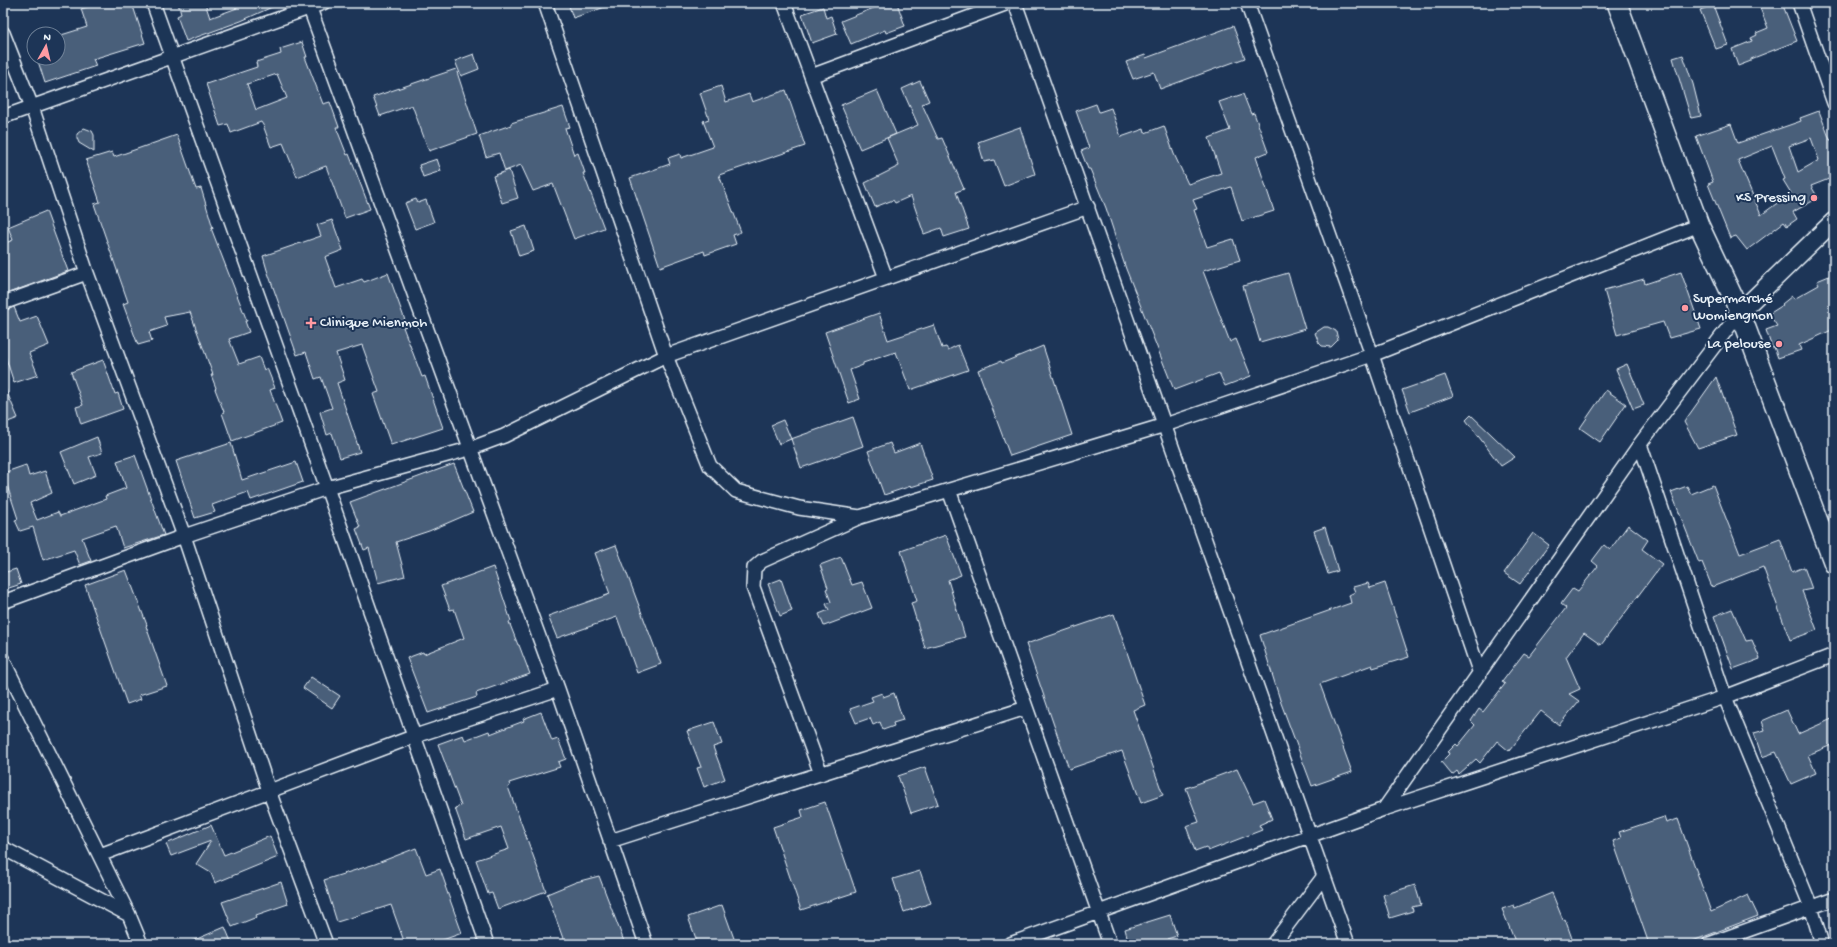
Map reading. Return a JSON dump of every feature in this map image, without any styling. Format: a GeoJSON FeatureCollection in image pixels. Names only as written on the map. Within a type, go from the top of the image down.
{"type":"FeatureCollection","features":[{"type":"Feature","properties":{"kind":"main road"},"geometry":{"type":"LineString","coordinates":[[1617,3],[1699,225],[1740,312],[1834,564]]}},
{"type":"Feature","properties":{"kind":"street"},"geometry":{"type":"LineString","coordinates":[[153,3],[171,58],[327,488],[487,944]]}},
{"type":"Feature","properties":{"kind":"street"},"geometry":{"type":"LineString","coordinates":[[3,117],[171,58],[308,5],[323,3]]}},
{"type":"Feature","properties":{"kind":"street"},"geometry":{"type":"LineString","coordinates":[[545,3],[666,356],[710,466],[736,490],[799,508],[860,517]]}},
{"type":"Feature","properties":{"kind":"street"},"geometry":{"type":"LineString","coordinates":[[784,3],[886,278]]}},
{"type":"Feature","properties":{"kind":"street"},"geometry":{"type":"LineString","coordinates":[[811,76],[1008,3]]}},
{"type":"Feature","properties":{"kind":"street"},"geometry":{"type":"LineString","coordinates":[[1015,3],[1348,944]]}},
{"type":"Feature","properties":{"kind":"street"},"geometry":{"type":"LineString","coordinates":[[1247,3],[1372,356],[1480,674]]}},
{"type":"Feature","properties":{"kind":"street"},"geometry":{"type":"LineString","coordinates":[[1799,3],[1834,104]]}},
{"type":"Feature","properties":{"kind":"street"},"geometry":{"type":"LineString","coordinates":[[308,5],[469,449],[482,480],[558,689],[646,944]]}},
{"type":"Feature","properties":{"kind":"street"},"geometry":{"type":"LineString","coordinates":[[3,33],[32,107],[87,273],[184,536],[269,791],[326,944]]}},
{"type":"Feature","properties":{"kind":"street"},"geometry":{"type":"LineString","coordinates":[[3,602],[184,536],[327,488],[469,449],[504,436],[666,356],[1088,207]]}},
{"type":"Feature","properties":{"kind":"street"},"geometry":{"type":"LineString","coordinates":[[1384,809],[1640,444],[1740,312],[1834,221]]}},
{"type":"Feature","properties":{"kind":"street"},"geometry":{"type":"LineString","coordinates":[[821,774],[753,587],[754,568],[762,561],[860,517],[1165,425],[1372,356],[1699,225]]}},
{"type":"Feature","properties":{"kind":"street"},"geometry":{"type":"LineString","coordinates":[[3,303],[87,273]]}},
{"type":"Feature","properties":{"kind":"street"},"geometry":{"type":"LineString","coordinates":[[1640,444],[1725,697],[1811,908],[1822,944]]}},
{"type":"Feature","properties":{"kind":"street"},"geometry":{"type":"LineString","coordinates":[[949,490],[1110,944]]}},
{"type":"Feature","properties":{"kind":"street"},"geometry":{"type":"LineString","coordinates":[[1010,944],[1384,809],[1725,697],[1834,655]]}},
{"type":"Feature","properties":{"kind":"street"},"geometry":{"type":"LineString","coordinates":[[3,660],[100,855],[129,915],[141,944]]}},
{"type":"Feature","properties":{"kind":"street"},"geometry":{"type":"LineString","coordinates":[[100,855],[414,736],[558,689]]}},
{"type":"Feature","properties":{"kind":"street"},"geometry":{"type":"LineString","coordinates":[[610,841],[1026,708]]}},
{"type":"Feature","properties":{"kind":"street"},"geometry":{"type":"LineString","coordinates":[[3,848],[129,915]]}},
{"type":"Feature","properties":{"kind":"street"},"geometry":{"type":"LineString","coordinates":[[1273,944],[1324,876]]}},
{"type":"Feature","properties":{"kind":"street"},"geometry":{"type":"LineString","coordinates":[[1709,944],[1834,899]]}},
{"type":"Feature","properties":{"kind":"building"},"geometry":{"type":"Polygon","coordinates":[[[100,3],[132,3],[145,43],[93,59],[96,66],[45,83],[40,66],[66,66],[66,34],[87,27],[81,9],[100,3]]]}},
{"type":"Feature","properties":{"kind":"building"},"geometry":{"type":"Polygon","coordinates":[[[178,3],[205,3],[210,18],[237,8],[235,3],[281,3],[241,21],[186,41],[177,16],[181,14],[178,3]]]}},
{"type":"Feature","properties":{"kind":"building"},"geometry":{"type":"Polygon","coordinates":[[[568,3],[611,3],[611,5],[573,18],[568,3]]]}},
{"type":"Feature","properties":{"kind":"building"},"geometry":{"type":"Polygon","coordinates":[[[875,3],[897,3],[905,26],[886,33],[885,30],[851,44],[841,21],[876,7],[875,3]]]}},
{"type":"Feature","properties":{"kind":"building"},"geometry":{"type":"Polygon","coordinates":[[[1758,3],[1782,3],[1797,41],[1751,59],[1751,61],[1738,66],[1732,49],[1752,41],[1751,38],[1757,35],[1756,33],[1768,28],[1758,3]]]}},
{"type":"Feature","properties":{"kind":"building"},"geometry":{"type":"Polygon","coordinates":[[[1713,5],[1728,45],[1716,49],[1700,10],[1713,5]]]}},
{"type":"Feature","properties":{"kind":"building"},"geometry":{"type":"Polygon","coordinates":[[[823,7],[826,18],[831,16],[837,34],[812,43],[802,14],[823,7]]]}},
{"type":"Feature","properties":{"kind":"building"},"geometry":{"type":"Polygon","coordinates":[[[1233,26],[1245,58],[1160,89],[1154,72],[1133,79],[1126,62],[1145,55],[1146,58],[1233,26]]]}},
{"type":"Feature","properties":{"kind":"building"},"geometry":{"type":"Polygon","coordinates":[[[302,42],[307,57],[305,57],[323,104],[330,102],[339,127],[336,127],[347,155],[349,154],[370,209],[345,218],[326,166],[297,177],[283,143],[271,147],[261,122],[231,133],[228,124],[220,126],[206,84],[257,67],[256,62],[281,54],[280,49],[302,42]],[[277,74],[247,84],[256,110],[287,98],[277,74]]]}},
{"type":"Feature","properties":{"kind":"building"},"geometry":{"type":"Polygon","coordinates":[[[474,54],[479,69],[461,76],[455,61],[474,54]]]}},
{"type":"Feature","properties":{"kind":"building"},"geometry":{"type":"Polygon","coordinates":[[[1683,55],[1693,84],[1701,116],[1691,118],[1673,58],[1683,55]]]}},
{"type":"Feature","properties":{"kind":"building"},"geometry":{"type":"Polygon","coordinates":[[[456,69],[477,134],[429,151],[412,105],[380,116],[373,97],[456,69]]]}},
{"type":"Feature","properties":{"kind":"building"},"geometry":{"type":"Polygon","coordinates":[[[920,81],[929,101],[922,104],[938,139],[942,138],[964,189],[956,192],[969,229],[944,237],[941,228],[924,234],[911,196],[895,203],[893,200],[875,207],[865,183],[899,166],[887,138],[918,125],[902,89],[920,81]]]}},
{"type":"Feature","properties":{"kind":"building"},"geometry":{"type":"Polygon","coordinates":[[[721,86],[726,102],[749,94],[752,102],[786,90],[805,146],[719,175],[741,232],[733,235],[736,244],[705,255],[704,251],[660,267],[630,178],[670,164],[668,158],[680,154],[681,158],[713,147],[703,121],[709,119],[700,93],[721,86]]]}},
{"type":"Feature","properties":{"kind":"building"},"geometry":{"type":"Polygon","coordinates":[[[877,90],[896,134],[860,149],[841,105],[877,90]]]}},
{"type":"Feature","properties":{"kind":"building"},"geometry":{"type":"Polygon","coordinates":[[[1243,94],[1251,114],[1254,113],[1268,152],[1256,157],[1274,211],[1242,221],[1231,187],[1193,200],[1197,209],[1194,210],[1207,247],[1233,239],[1240,260],[1203,271],[1230,342],[1236,339],[1251,376],[1225,386],[1219,373],[1174,390],[1126,269],[1106,208],[1081,151],[1089,148],[1076,111],[1096,104],[1099,112],[1111,108],[1121,137],[1144,129],[1145,133],[1164,126],[1174,154],[1188,184],[1221,173],[1209,138],[1230,130],[1219,102],[1243,94]]]}},
{"type":"Feature","properties":{"kind":"building"},"geometry":{"type":"Polygon","coordinates":[[[563,107],[570,127],[565,128],[574,155],[578,153],[585,173],[583,173],[604,228],[574,239],[553,184],[533,191],[521,165],[505,171],[499,153],[486,157],[479,136],[511,125],[511,123],[563,107]]]}},
{"type":"Feature","properties":{"kind":"building"},"geometry":{"type":"Polygon","coordinates":[[[1819,111],[1830,140],[1834,139],[1834,177],[1811,186],[1818,198],[1793,212],[1797,219],[1787,226],[1784,222],[1747,250],[1736,236],[1730,238],[1708,184],[1713,182],[1696,136],[1731,124],[1738,143],[1801,121],[1800,118],[1819,111]],[[1811,138],[1789,146],[1798,172],[1819,160],[1811,138]],[[1772,146],[1738,160],[1761,215],[1791,193],[1783,180],[1785,179],[1772,146]]]}},
{"type":"Feature","properties":{"kind":"building"},"geometry":{"type":"Polygon","coordinates":[[[1020,127],[1035,174],[1004,186],[994,160],[984,162],[978,142],[1020,127]]]}},
{"type":"Feature","properties":{"kind":"building"},"geometry":{"type":"Polygon","coordinates":[[[84,128],[92,131],[94,135],[94,152],[79,143],[77,134],[84,128]]]}},
{"type":"Feature","properties":{"kind":"building"},"geometry":{"type":"Polygon","coordinates":[[[177,135],[196,189],[201,188],[213,228],[211,228],[247,321],[245,321],[249,332],[229,339],[239,364],[259,357],[264,370],[267,368],[275,388],[270,390],[282,423],[232,441],[211,375],[213,375],[190,312],[164,317],[167,326],[149,332],[152,341],[138,345],[123,304],[128,302],[94,204],[100,202],[86,160],[112,152],[114,157],[177,135]]]}},
{"type":"Feature","properties":{"kind":"building"},"geometry":{"type":"Polygon","coordinates":[[[437,159],[441,171],[423,177],[419,165],[437,159]]]}},
{"type":"Feature","properties":{"kind":"building"},"geometry":{"type":"Polygon","coordinates":[[[509,170],[518,198],[502,203],[493,176],[509,170]]]}},
{"type":"Feature","properties":{"kind":"building"},"geometry":{"type":"Polygon","coordinates":[[[416,199],[418,203],[426,200],[434,222],[415,229],[405,203],[416,199]]]}},
{"type":"Feature","properties":{"kind":"building"},"geometry":{"type":"Polygon","coordinates":[[[46,211],[68,271],[3,295],[3,244],[13,240],[8,227],[46,211]]]}},
{"type":"Feature","properties":{"kind":"building"},"geometry":{"type":"Polygon","coordinates":[[[332,220],[343,250],[325,257],[336,288],[362,279],[364,282],[388,273],[407,326],[403,327],[422,377],[425,376],[443,428],[391,445],[373,394],[379,392],[362,345],[336,353],[345,380],[337,383],[360,452],[340,458],[332,433],[327,435],[320,412],[332,408],[321,377],[315,379],[306,352],[297,355],[263,256],[321,236],[317,225],[332,220]]]}},
{"type":"Feature","properties":{"kind":"building"},"geometry":{"type":"Polygon","coordinates":[[[526,226],[534,251],[519,256],[511,231],[526,226]]]}},
{"type":"Feature","properties":{"kind":"building"},"geometry":{"type":"Polygon","coordinates":[[[1681,272],[1701,329],[1669,338],[1663,322],[1617,335],[1604,290],[1644,279],[1645,284],[1681,272]]]}},
{"type":"Feature","properties":{"kind":"building"},"geometry":{"type":"Polygon","coordinates":[[[1288,273],[1305,329],[1260,342],[1243,286],[1288,273]]]}},
{"type":"Feature","properties":{"kind":"building"},"geometry":{"type":"Polygon","coordinates":[[[1834,274],[1834,329],[1799,345],[1801,350],[1778,358],[1774,347],[1772,348],[1766,330],[1777,326],[1769,314],[1783,305],[1782,304],[1792,296],[1794,299],[1819,285],[1817,281],[1834,274]]]}},
{"type":"Feature","properties":{"kind":"building"},"geometry":{"type":"Polygon","coordinates":[[[14,307],[20,322],[37,316],[49,345],[29,353],[38,375],[14,383],[3,349],[3,311],[14,307]]]}},
{"type":"Feature","properties":{"kind":"building"},"geometry":{"type":"Polygon","coordinates":[[[879,313],[888,340],[934,325],[942,348],[946,347],[948,350],[958,345],[968,370],[910,390],[896,352],[863,363],[863,365],[850,370],[860,399],[849,403],[825,332],[879,313]]]}},
{"type":"Feature","properties":{"kind":"building"},"geometry":{"type":"Polygon","coordinates":[[[1324,327],[1328,327],[1336,331],[1338,340],[1331,347],[1322,346],[1319,343],[1315,333],[1324,327]]]}},
{"type":"Feature","properties":{"kind":"building"},"geometry":{"type":"Polygon","coordinates":[[[1043,346],[1072,435],[1010,456],[978,370],[1001,361],[1002,363],[1043,346]]]}},
{"type":"Feature","properties":{"kind":"building"},"geometry":{"type":"Polygon","coordinates":[[[103,360],[115,394],[118,393],[123,409],[81,424],[76,407],[83,405],[71,372],[103,360]]]}},
{"type":"Feature","properties":{"kind":"building"},"geometry":{"type":"Polygon","coordinates":[[[1627,364],[1644,405],[1633,409],[1616,369],[1627,364]]]}},
{"type":"Feature","properties":{"kind":"building"},"geometry":{"type":"Polygon","coordinates":[[[1445,375],[1453,396],[1410,412],[1402,390],[1445,375]]]}},
{"type":"Feature","properties":{"kind":"building"},"geometry":{"type":"Polygon","coordinates":[[[1716,377],[1737,435],[1698,448],[1684,422],[1716,377]]]}},
{"type":"Feature","properties":{"kind":"building"},"geometry":{"type":"Polygon","coordinates":[[[3,383],[18,418],[3,424],[3,383]]]}},
{"type":"Feature","properties":{"kind":"building"},"geometry":{"type":"Polygon","coordinates":[[[1606,390],[1626,404],[1600,442],[1580,428],[1606,390]]]}},
{"type":"Feature","properties":{"kind":"building"},"geometry":{"type":"Polygon","coordinates":[[[1471,415],[1515,457],[1501,466],[1466,420],[1471,415]]]}},
{"type":"Feature","properties":{"kind":"building"},"geometry":{"type":"Polygon","coordinates":[[[853,417],[863,446],[801,468],[791,439],[853,417]]]}},
{"type":"Feature","properties":{"kind":"building"},"geometry":{"type":"Polygon","coordinates":[[[783,420],[791,439],[779,444],[771,425],[783,420]]]}},
{"type":"Feature","properties":{"kind":"building"},"geometry":{"type":"Polygon","coordinates":[[[97,437],[102,453],[89,457],[96,475],[74,484],[61,452],[97,437]]]}},
{"type":"Feature","properties":{"kind":"building"},"geometry":{"type":"Polygon","coordinates":[[[231,443],[242,480],[296,462],[303,482],[251,500],[248,492],[212,505],[215,512],[195,518],[176,461],[231,443]]]}},
{"type":"Feature","properties":{"kind":"building"},"geometry":{"type":"Polygon","coordinates":[[[890,443],[894,453],[920,443],[933,480],[884,495],[868,451],[890,443]]]}},
{"type":"Feature","properties":{"kind":"building"},"geometry":{"type":"Polygon","coordinates":[[[135,455],[164,535],[123,548],[116,526],[82,538],[91,561],[80,565],[74,550],[43,560],[33,527],[20,531],[15,520],[18,519],[3,473],[26,465],[29,476],[45,471],[52,493],[30,503],[37,520],[58,512],[60,516],[106,499],[105,496],[126,488],[117,461],[135,455]]]}},
{"type":"Feature","properties":{"kind":"building"},"geometry":{"type":"Polygon","coordinates":[[[454,464],[473,512],[429,531],[396,542],[405,576],[378,583],[369,548],[364,550],[356,529],[360,527],[350,502],[454,464]]]}},
{"type":"Feature","properties":{"kind":"building"},"geometry":{"type":"Polygon","coordinates":[[[1713,485],[1740,554],[1780,539],[1792,572],[1804,567],[1812,589],[1802,591],[1817,630],[1790,640],[1763,567],[1712,587],[1702,562],[1699,563],[1671,492],[1687,486],[1691,494],[1713,485]]]}},
{"type":"Feature","properties":{"kind":"building"},"geometry":{"type":"Polygon","coordinates":[[[1628,525],[1648,540],[1642,549],[1662,564],[1601,645],[1584,633],[1566,657],[1580,689],[1569,694],[1579,701],[1559,725],[1541,711],[1509,751],[1497,741],[1480,763],[1476,759],[1459,774],[1457,771],[1452,775],[1441,762],[1449,754],[1448,752],[1456,744],[1458,746],[1475,725],[1471,721],[1479,709],[1483,712],[1505,684],[1502,682],[1524,653],[1529,656],[1566,608],[1561,604],[1573,588],[1578,591],[1598,566],[1592,561],[1604,545],[1610,550],[1628,525]]]}},
{"type":"Feature","properties":{"kind":"building"},"geometry":{"type":"Polygon","coordinates":[[[1325,527],[1338,571],[1328,574],[1314,531],[1325,527]]]}},
{"type":"Feature","properties":{"kind":"building"},"geometry":{"type":"Polygon","coordinates":[[[1533,533],[1549,545],[1520,584],[1504,573],[1533,533]]]}},
{"type":"Feature","properties":{"kind":"building"},"geometry":{"type":"Polygon","coordinates":[[[946,535],[961,575],[948,580],[965,637],[925,648],[911,603],[917,601],[901,551],[946,535]]]}},
{"type":"Feature","properties":{"kind":"building"},"geometry":{"type":"Polygon","coordinates":[[[616,545],[661,664],[637,673],[617,617],[557,638],[548,616],[610,594],[595,553],[616,545]]]}},
{"type":"Feature","properties":{"kind":"building"},"geometry":{"type":"Polygon","coordinates":[[[841,557],[852,585],[862,582],[872,608],[824,626],[819,614],[829,610],[826,604],[831,602],[820,565],[841,557]]]}},
{"type":"Feature","properties":{"kind":"building"},"geometry":{"type":"Polygon","coordinates":[[[493,567],[511,621],[509,622],[530,674],[476,693],[477,697],[428,713],[407,658],[423,652],[424,654],[464,638],[454,609],[450,610],[441,586],[493,567]]]}},
{"type":"Feature","properties":{"kind":"building"},"geometry":{"type":"Polygon","coordinates":[[[16,569],[21,584],[3,590],[3,573],[16,569]]]}},
{"type":"Feature","properties":{"kind":"building"},"geometry":{"type":"Polygon","coordinates":[[[126,570],[147,625],[146,626],[167,686],[139,695],[141,699],[127,704],[85,585],[126,570]]]}},
{"type":"Feature","properties":{"kind":"building"},"geometry":{"type":"Polygon","coordinates":[[[781,579],[792,611],[780,616],[768,584],[781,579]]]}},
{"type":"Feature","properties":{"kind":"building"},"geometry":{"type":"Polygon","coordinates":[[[1368,583],[1370,588],[1385,583],[1409,657],[1373,668],[1372,665],[1320,684],[1352,772],[1312,786],[1281,703],[1260,635],[1351,603],[1349,595],[1355,592],[1353,587],[1368,583]]]}},
{"type":"Feature","properties":{"kind":"building"},"geometry":{"type":"Polygon","coordinates":[[[1732,609],[1746,641],[1752,640],[1760,659],[1733,669],[1714,616],[1732,609]]]}},
{"type":"Feature","properties":{"kind":"building"},"geometry":{"type":"Polygon","coordinates":[[[1114,614],[1145,705],[1133,710],[1163,795],[1141,803],[1122,751],[1069,769],[1026,644],[1114,614]]]}},
{"type":"Feature","properties":{"kind":"building"},"geometry":{"type":"Polygon","coordinates":[[[311,677],[340,696],[332,708],[303,688],[311,677]]]}},
{"type":"Feature","properties":{"kind":"building"},"geometry":{"type":"Polygon","coordinates":[[[882,693],[883,697],[894,693],[903,720],[893,723],[894,726],[883,730],[880,722],[873,725],[870,718],[856,723],[850,709],[873,701],[871,697],[882,693]]]}},
{"type":"Feature","properties":{"kind":"building"},"geometry":{"type":"Polygon","coordinates":[[[1787,710],[1798,734],[1834,718],[1834,744],[1808,755],[1816,773],[1791,784],[1776,752],[1762,757],[1754,733],[1765,730],[1762,721],[1787,710]]]}},
{"type":"Feature","properties":{"kind":"building"},"geometry":{"type":"Polygon","coordinates":[[[541,712],[552,741],[558,739],[566,759],[558,762],[560,767],[509,783],[510,786],[508,787],[546,891],[498,909],[492,893],[488,894],[476,860],[509,849],[501,827],[466,839],[455,808],[461,806],[438,744],[463,735],[465,740],[489,731],[490,734],[524,721],[523,719],[541,712]]]}},
{"type":"Feature","properties":{"kind":"building"},"geometry":{"type":"Polygon","coordinates":[[[714,722],[722,744],[713,747],[725,779],[704,787],[697,768],[701,767],[687,731],[714,722]]]}},
{"type":"Feature","properties":{"kind":"building"},"geometry":{"type":"Polygon","coordinates":[[[925,767],[938,804],[911,813],[898,776],[925,767]]]}},
{"type":"Feature","properties":{"kind":"building"},"geometry":{"type":"Polygon","coordinates":[[[1237,769],[1253,803],[1264,799],[1272,819],[1259,825],[1262,830],[1208,851],[1206,847],[1195,851],[1186,826],[1199,822],[1186,788],[1237,769]]]}},
{"type":"Feature","properties":{"kind":"building"},"geometry":{"type":"Polygon","coordinates":[[[825,802],[856,892],[801,910],[773,827],[803,817],[801,810],[825,802]]]}},
{"type":"Feature","properties":{"kind":"building"},"geometry":{"type":"Polygon","coordinates":[[[1664,817],[1666,823],[1678,819],[1711,912],[1748,895],[1758,916],[1685,944],[1649,944],[1613,841],[1621,838],[1619,832],[1664,817]]]}},
{"type":"Feature","properties":{"kind":"building"},"geometry":{"type":"Polygon","coordinates":[[[211,825],[224,855],[270,836],[278,857],[215,883],[211,873],[196,864],[211,841],[171,856],[166,844],[211,825]]]}},
{"type":"Feature","properties":{"kind":"building"},"geometry":{"type":"Polygon","coordinates":[[[416,848],[426,874],[440,869],[462,933],[432,944],[405,944],[391,905],[337,922],[324,880],[375,864],[416,848]]]}},
{"type":"Feature","properties":{"kind":"building"},"geometry":{"type":"Polygon","coordinates":[[[920,871],[931,903],[904,912],[893,879],[920,871]]]}},
{"type":"Feature","properties":{"kind":"building"},"geometry":{"type":"Polygon","coordinates":[[[599,876],[625,944],[565,944],[547,894],[576,882],[599,876]]]}},
{"type":"Feature","properties":{"kind":"building"},"geometry":{"type":"Polygon","coordinates":[[[281,882],[288,904],[256,915],[257,917],[232,927],[222,902],[281,882]]]}},
{"type":"Feature","properties":{"kind":"building"},"geometry":{"type":"Polygon","coordinates":[[[1415,885],[1421,905],[1412,907],[1413,911],[1390,918],[1383,895],[1415,885]]]}},
{"type":"Feature","properties":{"kind":"building"},"geometry":{"type":"Polygon","coordinates":[[[1552,893],[1563,920],[1565,919],[1574,944],[1516,944],[1502,909],[1514,905],[1515,908],[1552,893]]]}},
{"type":"Feature","properties":{"kind":"building"},"geometry":{"type":"Polygon","coordinates":[[[722,905],[736,944],[698,944],[688,917],[722,905]]]}},
{"type":"Feature","properties":{"kind":"building"},"geometry":{"type":"Polygon","coordinates":[[[1170,915],[1177,936],[1167,939],[1169,944],[1129,944],[1125,929],[1170,915]]]}},
{"type":"Feature","properties":{"kind":"building"},"geometry":{"type":"Polygon","coordinates":[[[225,927],[232,944],[185,944],[225,927]]]}},
{"type":"Feature","properties":{"kind":"place","name":"KS Pressing"},"geometry":{"type":"Point","coordinates":[1814,198]}},
{"type":"Feature","properties":{"kind":"place","name":"Supermarché Womiengnon"},"geometry":{"type":"Point","coordinates":[1685,308]}},
{"type":"Feature","properties":{"kind":"place","name":"Clinique Mienmoh"},"geometry":{"type":"Point","coordinates":[311,323]}},
{"type":"Feature","properties":{"kind":"place","name":"La pelouse"},"geometry":{"type":"Point","coordinates":[1779,344]}}]}
